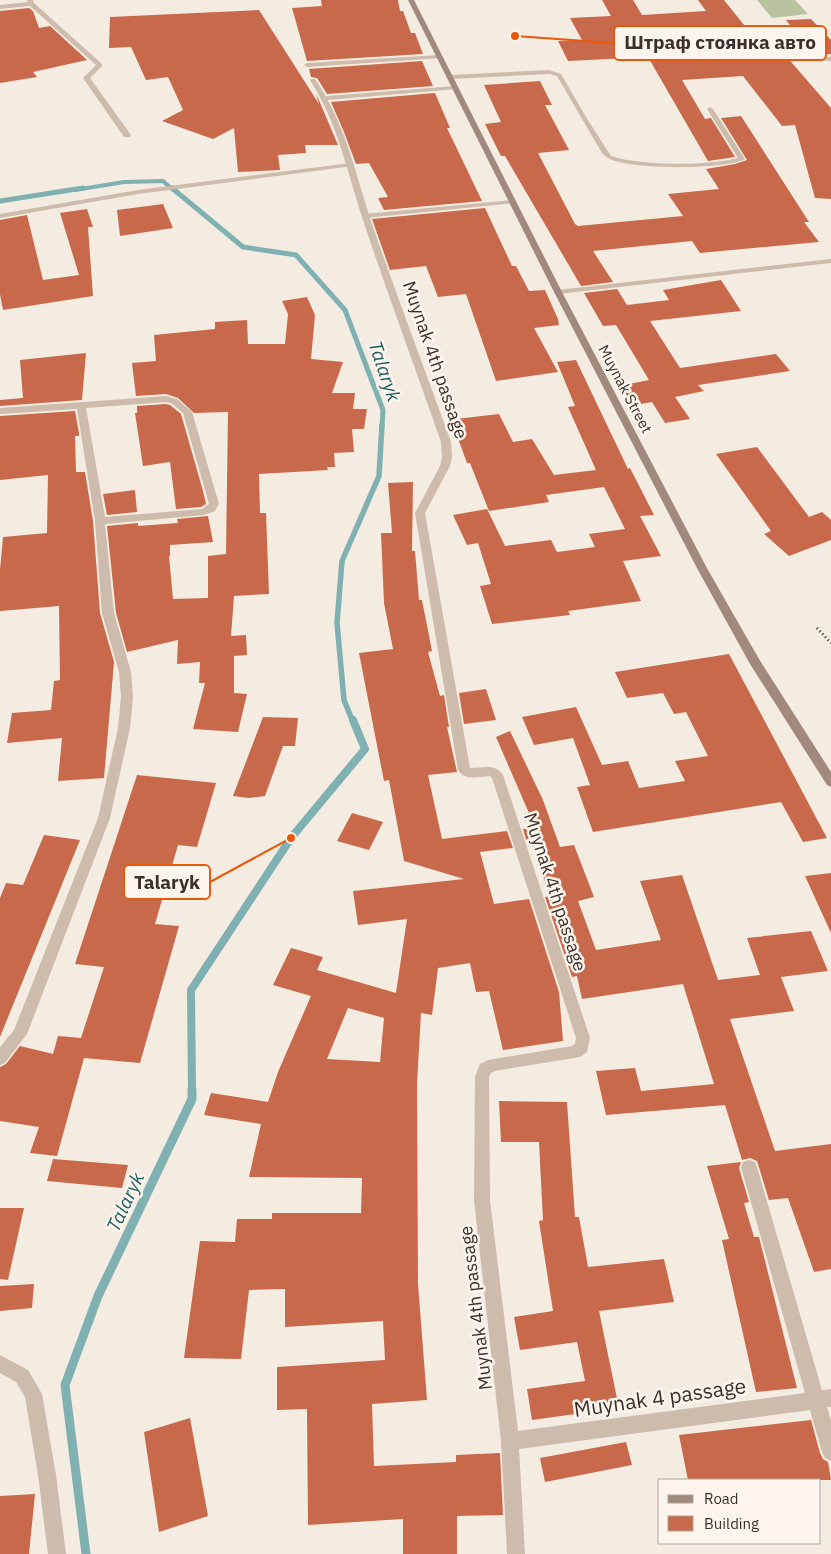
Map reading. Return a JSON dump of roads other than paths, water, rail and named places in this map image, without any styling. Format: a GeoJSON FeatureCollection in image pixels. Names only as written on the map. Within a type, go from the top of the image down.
{"type":"FeatureCollection","features":[{"type":"Feature","properties":{"kind":"street","name":"Muynak Street"},"geometry":{"type":"LineString","coordinates":[[411,0],[558,292],[727,614],[831,782]]}},
{"type":"Feature","properties":{"kind":"street"},"geometry":{"type":"LineString","coordinates":[[0,7],[30,2],[100,65],[86,78],[127,135]]}},
{"type":"Feature","properties":{"kind":"street","name":"Muynak 4th passage"},"geometry":{"type":"LineString","coordinates":[[313,80],[326,98],[351,165],[365,216],[446,442],[447,458],[445,466],[420,513],[464,770],[468,773],[492,771],[497,775],[583,1038],[582,1047],[575,1052],[493,1065],[485,1069],[482,1077],[482,1200],[510,1441],[516,1554]]}},
{"type":"Feature","properties":{"kind":"street"},"geometry":{"type":"LineString","coordinates":[[0,411],[166,399],[174,401],[187,412],[214,504],[211,508],[204,512],[100,521]]}},
{"type":"Feature","properties":{"kind":"street"},"geometry":{"type":"LineString","coordinates":[[0,1058],[20,1034],[104,818],[119,755],[127,697],[125,672],[108,612],[100,521],[81,406]]}},
{"type":"Feature","properties":{"kind":"street"},"geometry":{"type":"LineString","coordinates":[[749,1166],[824,1399],[831,1452]]}},
{"type":"Feature","properties":{"kind":"street"},"geometry":{"type":"LineString","coordinates":[[0,1364],[22,1376],[33,1394],[47,1475],[57,1554]]}},
{"type":"Feature","properties":{"kind":"street","name":"Muynak 4 passage"},"geometry":{"type":"LineString","coordinates":[[510,1441],[824,1399]]}},
{"type":"Feature","properties":{"kind":"lane"},"geometry":{"type":"LineString","coordinates":[[307,65],[440,57]]}},
{"type":"Feature","properties":{"kind":"lane"},"geometry":{"type":"LineString","coordinates":[[812,59],[831,58]]}},
{"type":"Feature","properties":{"kind":"lane"},"geometry":{"type":"LineString","coordinates":[[451,77],[550,72],[559,75],[582,117],[608,156],[617,159],[663,165],[690,166],[742,158],[710,109]]}},
{"type":"Feature","properties":{"kind":"lane"},"geometry":{"type":"LineString","coordinates":[[326,98],[456,88]]}},
{"type":"Feature","properties":{"kind":"lane"},"geometry":{"type":"LineString","coordinates":[[0,216],[178,187],[351,165]]}},
{"type":"Feature","properties":{"kind":"lane"},"geometry":{"type":"LineString","coordinates":[[365,216],[512,202]]}},
{"type":"Feature","properties":{"kind":"lane"},"geometry":{"type":"LineString","coordinates":[[558,292],[831,261]]}},
{"type":"Feature","properties":{"kind":"waterway","name":"Talaryk"},"geometry":{"type":"LineString","coordinates":[[75,190],[124,182],[163,181],[173,190]]}},
{"type":"Feature","properties":{"kind":"waterway","name":"Talaryk"},"geometry":{"type":"LineString","coordinates":[[0,201],[83,188]]}},
{"type":"Feature","properties":{"kind":"waterway","name":"Talaryk"},"geometry":{"type":"LineString","coordinates":[[172,188],[243,247],[296,255],[345,310],[383,410],[382,426]]}},
{"type":"Feature","properties":{"kind":"waterway","name":"Talaryk"},"geometry":{"type":"LineString","coordinates":[[353,722],[344,700],[337,623],[342,561],[379,476],[382,425]]}},
{"type":"Feature","properties":{"kind":"waterway","name":"Talaryk"},"geometry":{"type":"LineString","coordinates":[[192,1092],[191,990],[291,838],[365,749],[353,720]]}},
{"type":"Feature","properties":{"kind":"waterway","name":"Talaryk"},"geometry":{"type":"LineString","coordinates":[[86,1554],[65,1385],[98,1296],[192,1099],[192,1092]]}},
{"type":"Feature","properties":{"kind":"railway"},"geometry":{"type":"LineString","coordinates":[[817,628],[831,643]]}},
{"type":"Feature","properties":{"kind":"place","name":"Штраф стоянка авто"},"geometry":{"type":"Point","coordinates":[515,36]}},
{"type":"Feature","properties":{"kind":"place","name":"Talaryk"},"geometry":{"type":"Point","coordinates":[291,838]}}]}
